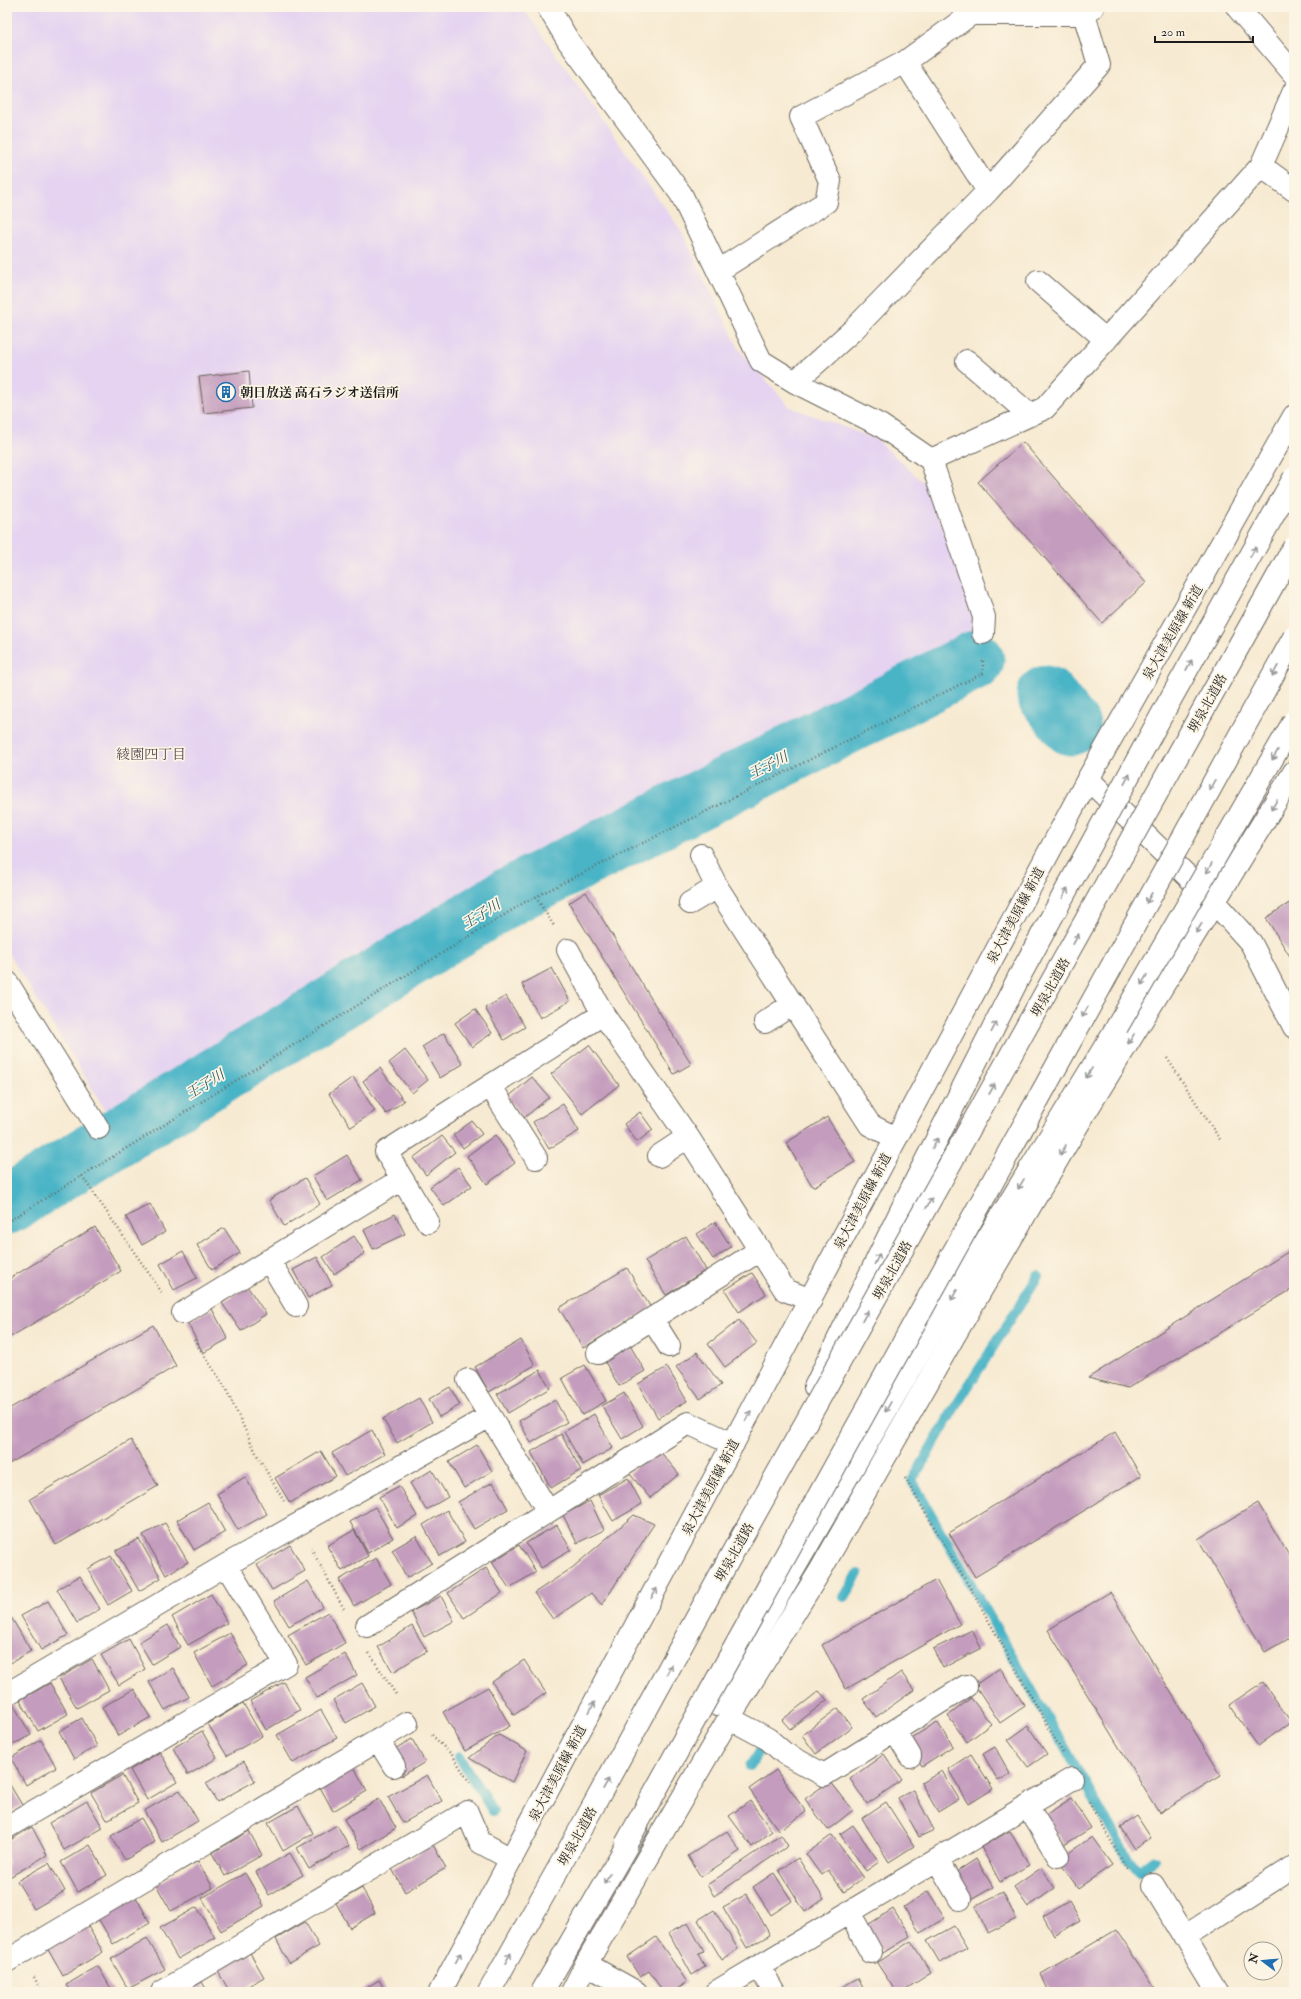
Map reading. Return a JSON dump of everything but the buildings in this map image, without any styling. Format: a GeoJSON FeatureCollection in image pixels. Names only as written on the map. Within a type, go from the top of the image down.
{"type":"FeatureCollection","features":[{"type":"Feature","properties":{"kind":"main road"},"geometry":{"type":"LineString","coordinates":[[548,7],[568,42],[681,194],[761,361],[794,382],[880,425],[931,460],[984,617],[983,634]]}},
{"type":"Feature","properties":{"kind":"main road"},"geometry":{"type":"LineString","coordinates":[[1237,7],[1294,74]]}},
{"type":"Feature","properties":{"kind":"main road"},"geometry":{"type":"LineString","coordinates":[[718,271],[826,202],[830,181],[801,117],[905,62],[971,14],[1088,11],[1099,64],[988,191],[853,330],[794,382]]}},
{"type":"Feature","properties":{"kind":"main road"},"geometry":{"type":"LineString","coordinates":[[905,62],[988,191]]}},
{"type":"Feature","properties":{"kind":"main road"},"geometry":{"type":"LineString","coordinates":[[931,460],[1045,408],[1261,166],[1294,91]]}},
{"type":"Feature","properties":{"kind":"main road"},"geometry":{"type":"LineString","coordinates":[[1261,166],[1294,190]]}},
{"type":"Feature","properties":{"kind":"main road"},"geometry":{"type":"LineString","coordinates":[[1038,281],[1106,340]]}},
{"type":"Feature","properties":{"kind":"main road"},"geometry":{"type":"LineString","coordinates":[[967,361],[1030,415]]}},
{"type":"Feature","properties":{"kind":"main road","name":"泉大津美原線 新道"},"geometry":{"type":"LineString","coordinates":[[440,1992],[1088,779],[1294,416]]}},
{"type":"Feature","properties":{"kind":"main road"},"geometry":{"type":"LineString","coordinates":[[737,1546],[913,1186],[1019,977],[1165,709],[1294,478]]}},
{"type":"Feature","properties":{"kind":"main road","name":"堺泉北道路"},"geometry":{"type":"LineString","coordinates":[[488,1992],[1294,547]]}},
{"type":"Feature","properties":{"kind":"main road"},"geometry":{"type":"LineString","coordinates":[[542,1992],[626,1844],[1294,637]]}},
{"type":"Feature","properties":{"kind":"main road"},"geometry":{"type":"LineString","coordinates":[[626,1844],[718,1699],[956,1290],[1117,1027],[1294,721]]}},
{"type":"Feature","properties":{"kind":"main road"},"geometry":{"type":"LineString","coordinates":[[572,1992],[586,1964],[729,1718],[820,1571],[954,1336],[1083,1116],[1294,772]]}},
{"type":"Feature","properties":{"kind":"main road"},"geometry":{"type":"LineString","coordinates":[[1088,779],[1215,902],[1251,943],[1294,1027]]}},
{"type":"Feature","properties":{"kind":"main road"},"geometry":{"type":"LineString","coordinates":[[702,855],[717,887],[870,1125],[896,1138]]}},
{"type":"Feature","properties":{"kind":"main road"},"geometry":{"type":"LineString","coordinates":[[690,904],[717,887]]}},
{"type":"Feature","properties":{"kind":"main road"},"geometry":{"type":"LineString","coordinates":[[568,950],[603,1014],[688,1137],[785,1290],[811,1300]]}},
{"type":"Feature","properties":{"kind":"main road"},"geometry":{"type":"LineString","coordinates":[[7,982],[98,1128]]}},
{"type":"Feature","properties":{"kind":"main road"},"geometry":{"type":"LineString","coordinates":[[765,1022],[793,1004]]}},
{"type":"Feature","properties":{"kind":"main road"},"geometry":{"type":"LineString","coordinates":[[428,1222],[386,1152],[491,1087],[603,1014]]}},
{"type":"Feature","properties":{"kind":"main road"},"geometry":{"type":"LineString","coordinates":[[491,1087],[536,1158]]}},
{"type":"Feature","properties":{"kind":"main road"},"geometry":{"type":"LineString","coordinates":[[659,1156],[688,1137]]}},
{"type":"Feature","properties":{"kind":"main road"},"geometry":{"type":"LineString","coordinates":[[183,1313],[402,1179]]}},
{"type":"Feature","properties":{"kind":"main road"},"geometry":{"type":"LineString","coordinates":[[598,1353],[760,1250]]}},
{"type":"Feature","properties":{"kind":"main road"},"geometry":{"type":"LineString","coordinates":[[269,1260],[296,1306]]}},
{"type":"Feature","properties":{"kind":"main road"},"geometry":{"type":"LineString","coordinates":[[652,1319],[669,1346]]}},
{"type":"Feature","properties":{"kind":"main road"},"geometry":{"type":"LineString","coordinates":[[468,1380],[548,1511]]}},
{"type":"Feature","properties":{"kind":"main road"},"geometry":{"type":"LineString","coordinates":[[7,1694],[226,1565],[490,1416]]}},
{"type":"Feature","properties":{"kind":"main road"},"geometry":{"type":"LineString","coordinates":[[368,1626],[688,1422],[733,1444]]}},
{"type":"Feature","properties":{"kind":"main road"},"geometry":{"type":"LineString","coordinates":[[7,1827],[286,1664],[226,1565]]}},
{"type":"Feature","properties":{"kind":"main road"},"geometry":{"type":"LineString","coordinates":[[729,1718],[768,1739],[784,1753],[824,1775],[966,1686]]}},
{"type":"Feature","properties":{"kind":"main road"},"geometry":{"type":"LineString","coordinates":[[7,1961],[407,1723]]}},
{"type":"Feature","properties":{"kind":"main road"},"geometry":{"type":"LineString","coordinates":[[895,1731],[910,1756]]}},
{"type":"Feature","properties":{"kind":"main road"},"geometry":{"type":"LineString","coordinates":[[378,1740],[394,1766]]}},
{"type":"Feature","properties":{"kind":"main road"},"geometry":{"type":"LineString","coordinates":[[716,1992],[1072,1779]]}},
{"type":"Feature","properties":{"kind":"main road"},"geometry":{"type":"LineString","coordinates":[[1027,1806],[1058,1856]]}},
{"type":"Feature","properties":{"kind":"main road"},"geometry":{"type":"LineString","coordinates":[[162,1992],[467,1812],[480,1842],[511,1859]]}},
{"type":"Feature","properties":{"kind":"main road"},"geometry":{"type":"LineString","coordinates":[[938,1860],[960,1899]]}},
{"type":"Feature","properties":{"kind":"main road"},"geometry":{"type":"LineString","coordinates":[[1184,1937],[1294,1866]]}},
{"type":"Feature","properties":{"kind":"main road"},"geometry":{"type":"LineString","coordinates":[[1153,1885],[1218,1992]]}},
{"type":"Feature","properties":{"kind":"main road"},"geometry":{"type":"LineString","coordinates":[[849,1912],[871,1952]]}},
{"type":"Feature","properties":{"kind":"main road"},"geometry":{"type":"LineString","coordinates":[[586,1964],[636,1992]]}},
{"type":"Feature","properties":{"kind":"main road"},"geometry":{"type":"LineString","coordinates":[[759,1966],[774,1992]]}},
{"type":"Feature","properties":{"kind":"path"},"geometry":{"type":"LineString","coordinates":[[7,1222],[536,897],[983,673]]}},
{"type":"Feature","properties":{"kind":"path"},"geometry":{"type":"LineString","coordinates":[[536,897],[568,950]]}},
{"type":"Feature","properties":{"kind":"path"},"geometry":{"type":"LineString","coordinates":[[1167,1058],[1221,1141]]}},
{"type":"Feature","properties":{"kind":"path"},"geometry":{"type":"LineString","coordinates":[[903,1475],[973,1593],[1073,1772],[1072,1779],[1076,1780],[1125,1866],[1153,1885]]}},
{"type":"Feature","properties":{"kind":"shaded area"},"geometry":{"type":"Polygon","coordinates":[[[7,7],[522,7],[682,232],[739,349],[790,407],[876,439],[927,486],[980,625],[518,879],[113,1122],[7,951],[7,7]]]}},
{"type":"Feature","properties":{"kind":"waterway","name":"王子川"},"geometry":{"type":"LineString","coordinates":[[7,1205],[510,896],[975,660]]}},
{"type":"Feature","properties":{"kind":"waterway","name":"王子川"},"geometry":{"type":"LineString","coordinates":[[1046,695],[1071,726]]}},
{"type":"Feature","properties":{"kind":"waterway"},"geometry":{"type":"LineString","coordinates":[[1038,1276],[952,1412],[912,1481],[1128,1858],[1139,1871],[1154,1860]]}},
{"type":"Feature","properties":{"kind":"waterway"},"geometry":{"type":"LineString","coordinates":[[844,1597],[858,1574]]}},
{"type":"Feature","properties":{"kind":"waterway"},"geometry":{"type":"LineString","coordinates":[[750,1766],[761,1748]]}},
{"type":"Feature","properties":{"kind":"waterway"},"geometry":{"type":"LineString","coordinates":[[459,1757],[493,1811]]}},
{"type":"Feature","properties":{"kind":"place","name":"朝日放送 高石ラジオ送信所"},"geometry":{"type":"Point","coordinates":[226,392]}},
{"type":"Feature","properties":{"kind":"district","name":"綾園四丁目"},"geometry":{"type":"Point","coordinates":[151,754]}}]}
